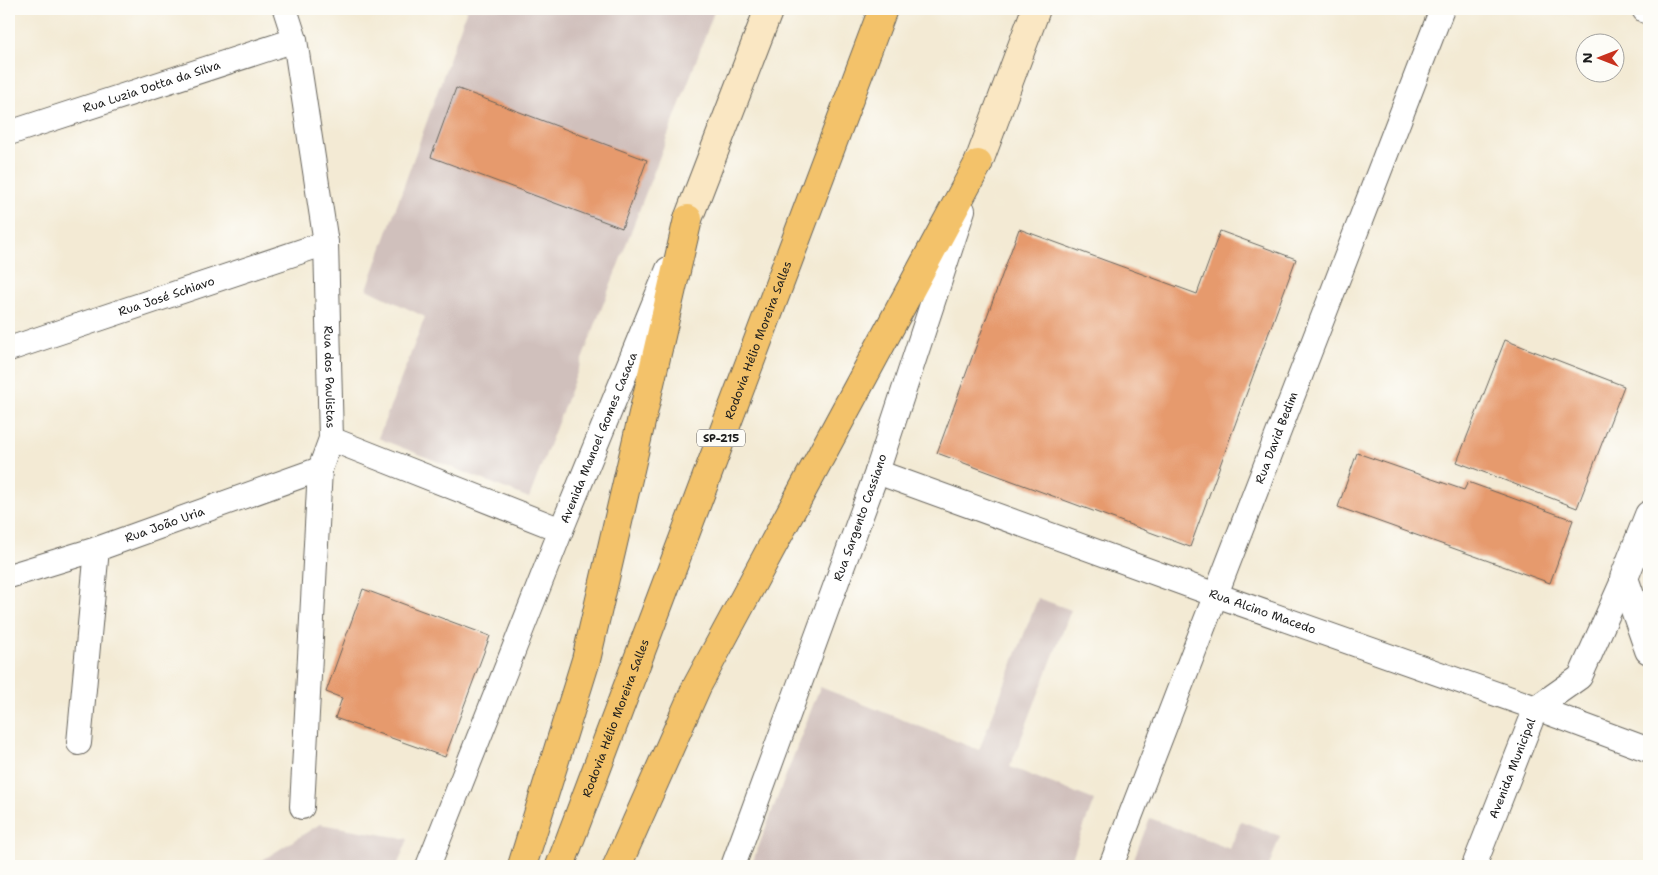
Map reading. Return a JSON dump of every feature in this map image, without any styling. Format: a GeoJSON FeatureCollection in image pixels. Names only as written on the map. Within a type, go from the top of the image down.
{"type":"FeatureCollection","features":[{"type":"Feature","properties":{"kind":"main road","name":"Avenida Manoel Gomes Casaca"},"geometry":{"type":"LineString","coordinates":[[688,218],[769,9]]}},
{"type":"Feature","properties":{"kind":"main road","name":"Rodovia Hélio Moreira Salles"},"geometry":{"type":"LineString","coordinates":[[560,866],[883,9]]}},
{"type":"Feature","properties":{"kind":"main road"},"geometry":{"type":"LineString","coordinates":[[617,866],[697,686],[978,164],[1036,9]]}},
{"type":"Feature","properties":{"kind":"main road"},"geometry":{"type":"LineString","coordinates":[[522,866],[586,660],[688,218]]}},
{"type":"Feature","properties":{"kind":"street","name":"Rua dos Paulistas"},"geometry":{"type":"LineString","coordinates":[[285,9],[295,40],[326,243],[332,439],[320,469],[302,807]]}},
{"type":"Feature","properties":{"kind":"street","name":"Rua David Bedim"},"geometry":{"type":"LineString","coordinates":[[1110,866],[1442,9]]}},
{"type":"Feature","properties":{"kind":"street","name":"Rua Luzia Dotta da Silva"},"geometry":{"type":"LineString","coordinates":[[9,133],[295,40]]}},
{"type":"Feature","properties":{"kind":"street","name":"Rua Sargento Cassiano"},"geometry":{"type":"LineString","coordinates":[[732,866],[877,472],[978,164]]}},
{"type":"Feature","properties":{"kind":"street","name":"Avenida Manoel Gomes Casaca"},"geometry":{"type":"LineString","coordinates":[[428,866],[688,218]]}},
{"type":"Feature","properties":{"kind":"street","name":"Rua José Schiavo"},"geometry":{"type":"LineString","coordinates":[[9,349],[326,243]]}},
{"type":"Feature","properties":{"kind":"street"},"geometry":{"type":"LineString","coordinates":[[332,439],[562,530]]}},
{"type":"Feature","properties":{"kind":"street","name":"Rua João Uria"},"geometry":{"type":"LineString","coordinates":[[9,576],[97,549],[320,469]]}},
{"type":"Feature","properties":{"kind":"street","name":"Rua Alcino Macedo"},"geometry":{"type":"LineString","coordinates":[[877,472],[1649,750]]}},
{"type":"Feature","properties":{"kind":"street"},"geometry":{"type":"LineString","coordinates":[[1649,515],[1624,578],[1649,650]]}},
{"type":"Feature","properties":{"kind":"street"},"geometry":{"type":"LineString","coordinates":[[79,743],[97,549]]}},
{"type":"Feature","properties":{"kind":"street","name":"Avenida Municipal"},"geometry":{"type":"LineString","coordinates":[[1474,866],[1536,708],[1580,677],[1624,578]]}},
{"type":"Feature","properties":{"kind":"shaded area"},"geometry":{"type":"Polygon","coordinates":[[[467,9],[715,9],[529,498],[378,438],[425,317],[367,289],[467,9]]]}},
{"type":"Feature","properties":{"kind":"shaded area"},"geometry":{"type":"Polygon","coordinates":[[[1038,598],[1071,610],[1010,767],[1094,800],[1069,866],[751,866],[820,687],[979,750],[1038,598]]]}},
{"type":"Feature","properties":{"kind":"shaded area"},"geometry":{"type":"Polygon","coordinates":[[[1150,818],[1230,849],[1241,821],[1280,836],[1269,866],[1131,866],[1150,818]]]}},
{"type":"Feature","properties":{"kind":"shaded area"},"geometry":{"type":"Polygon","coordinates":[[[320,824],[408,839],[397,866],[253,866],[320,824]]]}},
{"type":"Feature","properties":{"kind":"building"},"geometry":{"type":"Polygon","coordinates":[[[456,88],[647,160],[622,228],[431,157],[456,88]]]}},
{"type":"Feature","properties":{"kind":"building"},"geometry":{"type":"Polygon","coordinates":[[[1019,229],[1197,294],[1220,231],[1296,259],[1190,547],[937,453],[1019,229]]]}},
{"type":"Feature","properties":{"kind":"building"},"geometry":{"type":"Polygon","coordinates":[[[1505,340],[1624,386],[1577,508],[1457,462],[1505,340]]]}},
{"type":"Feature","properties":{"kind":"building"},"geometry":{"type":"Polygon","coordinates":[[[1357,453],[1464,490],[1468,482],[1573,520],[1550,583],[1338,507],[1357,453]]]}},
{"type":"Feature","properties":{"kind":"building"},"geometry":{"type":"Polygon","coordinates":[[[363,589],[490,636],[445,757],[335,718],[342,698],[326,692],[363,589]]]}}]}
